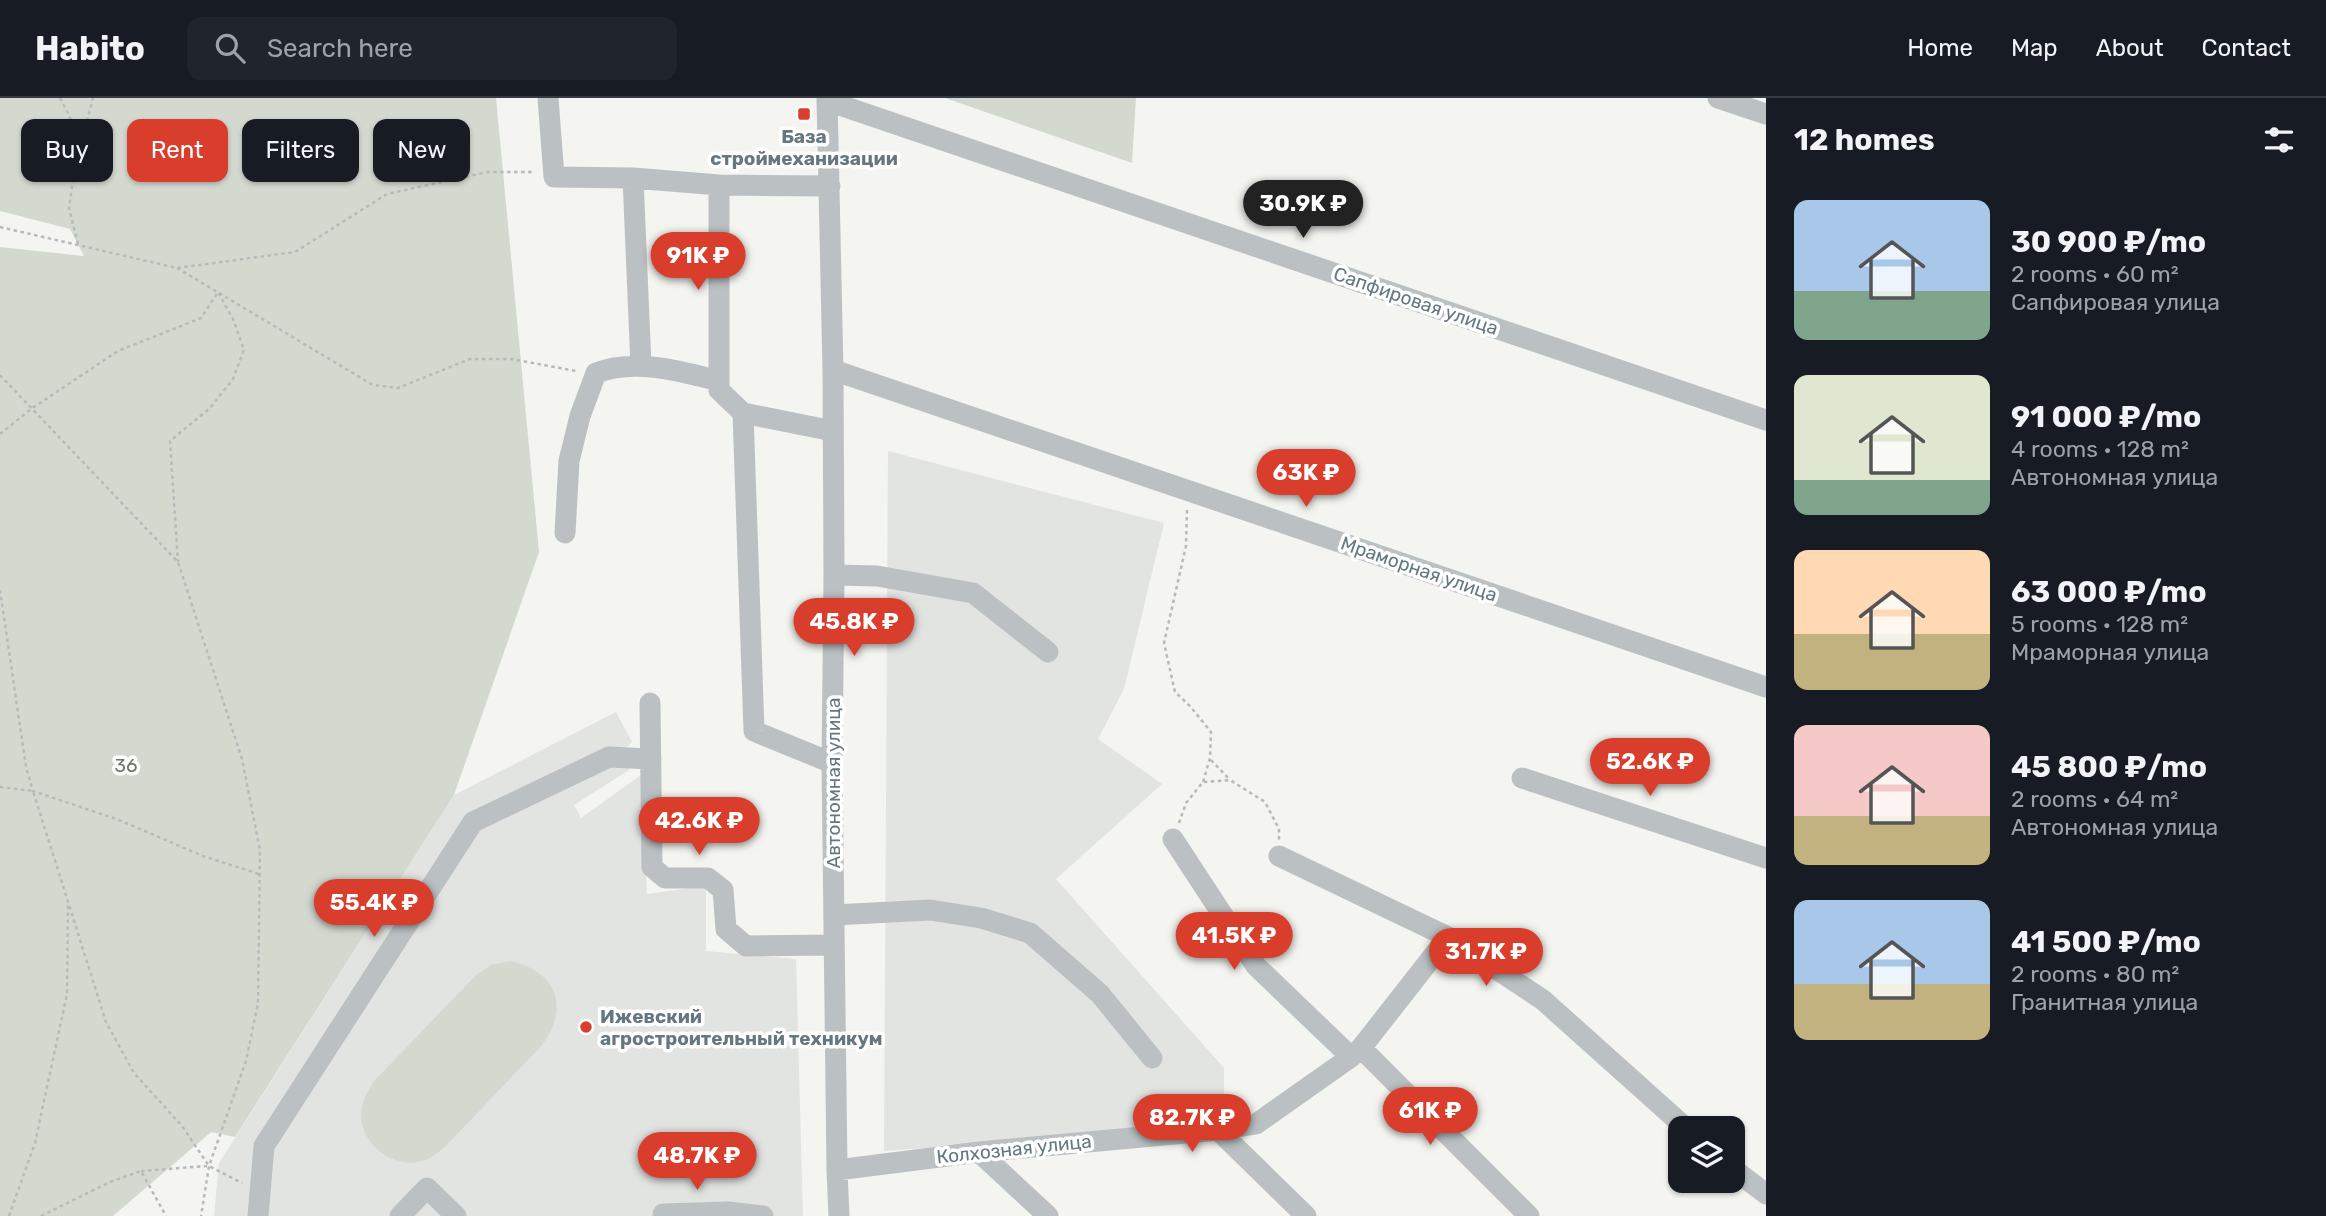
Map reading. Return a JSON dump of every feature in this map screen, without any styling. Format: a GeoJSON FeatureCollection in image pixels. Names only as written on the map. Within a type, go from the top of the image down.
{"type":"FeatureCollection","features":[{"type":"Feature","properties":{"kind":"street"},"geometry":{"type":"LineString","coordinates":[[548,98],[554,177],[632,178],[719,185],[830,186]]}},
{"type":"Feature","properties":{"kind":"street"},"geometry":{"type":"LineString","coordinates":[[1718,98],[1766,114]]}},
{"type":"Feature","properties":{"kind":"street","name":"Автономная улица"},"geometry":{"type":"LineString","coordinates":[[827,100],[833,370],[832,763],[839,1216]]}},
{"type":"Feature","properties":{"kind":"street","name":"Сапфировая улица"},"geometry":{"type":"LineString","coordinates":[[827,100],[1766,419]]}},
{"type":"Feature","properties":{"kind":"street"},"geometry":{"type":"LineString","coordinates":[[632,178],[641,366]]}},
{"type":"Feature","properties":{"kind":"street"},"geometry":{"type":"LineString","coordinates":[[719,185],[719,390],[743,413],[833,431]]}},
{"type":"Feature","properties":{"kind":"street"},"geometry":{"type":"LineString","coordinates":[[565,533],[569,461],[580,416],[596,373],[608,368],[641,366],[719,381]]}},
{"type":"Feature","properties":{"kind":"street","name":"Мраморная улица"},"geometry":{"type":"LineString","coordinates":[[833,370],[1766,687]]}},
{"type":"Feature","properties":{"kind":"street"},"geometry":{"type":"LineString","coordinates":[[743,413],[754,731],[832,763]]}},
{"type":"Feature","properties":{"kind":"street"},"geometry":{"type":"LineString","coordinates":[[834,575],[877,576],[973,593],[1048,652]]}},
{"type":"Feature","properties":{"kind":"street"},"geometry":{"type":"LineString","coordinates":[[650,703],[652,867],[665,878],[708,878],[723,890],[726,929],[746,946],[834,945]]}},
{"type":"Feature","properties":{"kind":"street"},"geometry":{"type":"LineString","coordinates":[[258,1216],[264,1146],[473,822],[609,757],[651,759]]}},
{"type":"Feature","properties":{"kind":"street"},"geometry":{"type":"LineString","coordinates":[[1522,778],[1766,858]]}},
{"type":"Feature","properties":{"kind":"street"},"geometry":{"type":"LineString","coordinates":[[1173,839],[1256,966],[1356,1052],[1529,1216]]}},
{"type":"Feature","properties":{"kind":"street"},"geometry":{"type":"LineString","coordinates":[[1279,856],[1448,937],[1543,1000],[1672,1116]]}},
{"type":"Feature","properties":{"kind":"street"},"geometry":{"type":"LineString","coordinates":[[834,915],[930,910],[981,918],[1030,933],[1100,994],[1152,1058]]}},
{"type":"Feature","properties":{"kind":"street","name":"Колхозная улица"},"geometry":{"type":"LineString","coordinates":[[837,1170],[979,1152],[1218,1130],[1256,1124],[1356,1052],[1448,937]]}},
{"type":"Feature","properties":{"kind":"street"},"geometry":{"type":"LineString","coordinates":[[1218,1130],[1306,1216]]}},
{"type":"Feature","properties":{"kind":"street"},"geometry":{"type":"LineString","coordinates":[[979,1152],[1048,1216]]}},
{"type":"Feature","properties":{"kind":"street"},"geometry":{"type":"LineString","coordinates":[[1745,1178],[1766,1194]]}},
{"type":"Feature","properties":{"kind":"street"},"geometry":{"type":"LineString","coordinates":[[400,1216],[427,1188],[456,1216]]}},
{"type":"Feature","properties":{"kind":"street"},"geometry":{"type":"LineString","coordinates":[[662,1215],[728,1212],[763,1216]]}},
{"type":"Feature","properties":{"kind":"path"},"geometry":{"type":"LineString","coordinates":[[60,98],[70,119]]}},
{"type":"Feature","properties":{"kind":"path"},"geometry":{"type":"LineString","coordinates":[[87,119],[93,98]]}},
{"type":"Feature","properties":{"kind":"path"},"geometry":{"type":"LineString","coordinates":[[177,268],[295,252],[387,194],[488,173],[537,172],[554,177]]}},
{"type":"Feature","properties":{"kind":"path"},"geometry":{"type":"LineString","coordinates":[[73,182],[69,208],[78,244]]}},
{"type":"Feature","properties":{"kind":"path"},"geometry":{"type":"LineString","coordinates":[[0,227],[177,268],[373,385],[398,388],[470,359],[511,359],[563,370],[596,373]]}},
{"type":"Feature","properties":{"kind":"path"},"geometry":{"type":"LineString","coordinates":[[0,434],[31,409],[118,351],[201,318],[218,292]]}},
{"type":"Feature","properties":{"kind":"path"},"geometry":{"type":"LineString","coordinates":[[201,1216],[209,1166],[246,1061],[258,1003],[260,850],[242,759],[178,562],[170,441],[210,408],[233,379],[244,350],[234,321],[218,292]]}},
{"type":"Feature","properties":{"kind":"path"},"geometry":{"type":"LineString","coordinates":[[0,375],[178,562]]}},
{"type":"Feature","properties":{"kind":"path"},"geometry":{"type":"LineString","coordinates":[[1173,839],[1186,803],[1203,782],[1210,758],[1210,732],[1175,692],[1164,643],[1186,546],[1189,491]]}},
{"type":"Feature","properties":{"kind":"path"},"geometry":{"type":"LineString","coordinates":[[0,590],[26,767],[106,1021],[134,1073],[182,1126],[209,1166],[260,1193]]}},
{"type":"Feature","properties":{"kind":"path"},"geometry":{"type":"LineString","coordinates":[[1210,758],[1230,780],[1265,802],[1279,829],[1279,856]]}},
{"type":"Feature","properties":{"kind":"path"},"geometry":{"type":"LineString","coordinates":[[1203,782],[1230,780]]}},
{"type":"Feature","properties":{"kind":"path"},"geometry":{"type":"LineString","coordinates":[[0,787],[33,791],[119,820],[203,856],[259,874]]}},
{"type":"Feature","properties":{"kind":"path"},"geometry":{"type":"LineString","coordinates":[[9,1216],[35,1143],[67,994],[68,903]]}},
{"type":"Feature","properties":{"kind":"path"},"geometry":{"type":"LineString","coordinates":[[41,1216],[110,1182],[141,1171],[209,1166]]}},
{"type":"Feature","properties":{"kind":"path"},"geometry":{"type":"LineString","coordinates":[[141,1171],[166,1216]]}},
{"type":"Feature","properties":{"kind":"shaded area"},"geometry":{"type":"Polygon","coordinates":[[[888,451],[1164,523],[1124,689],[1098,739],[1162,784],[1056,879],[1224,1068],[1224,1126],[884,1151],[888,451]]]}},
{"type":"Feature","properties":{"kind":"shaded area","name":"Ижевский агростроительный техникум"},"geometry":{"type":"Polygon","coordinates":[[[616,712],[632,742],[625,749],[629,770],[574,805],[581,818],[641,775],[647,894],[706,886],[706,951],[796,959],[803,1216],[214,1216],[219,1163],[454,795],[616,712]]]}},
{"type":"Feature","properties":{"kind":"green space","name":"36"},"geometry":{"type":"Polygon","coordinates":[[[0,98],[496,98],[539,552],[454,795],[235,1137],[211,1132],[113,1216],[0,1216],[0,247],[84,256],[70,229],[0,211],[0,98]]]}},
{"type":"Feature","properties":{"kind":"green space"},"geometry":{"type":"Polygon","coordinates":[[[945,98],[1136,98],[1132,163],[945,98]]]}},
{"type":"Feature","properties":{"kind":"green space"},"geometry":{"type":"Polygon","coordinates":[[[510,961],[538,973],[548,981],[554,992],[556,1016],[543,1044],[445,1147],[432,1157],[409,1163],[386,1156],[369,1140],[361,1118],[363,1103],[374,1081],[476,975],[491,965],[510,961]]]}},
{"type":"Feature","properties":{"kind":"place","name":"База строймеханизации"},"geometry":{"type":"Point","coordinates":[804,114]}},
{"type":"Feature","properties":{"kind":"place","name":"Ижевский агростроительный техникум"},"geometry":{"type":"Point","coordinates":[586,1027]}}]}
